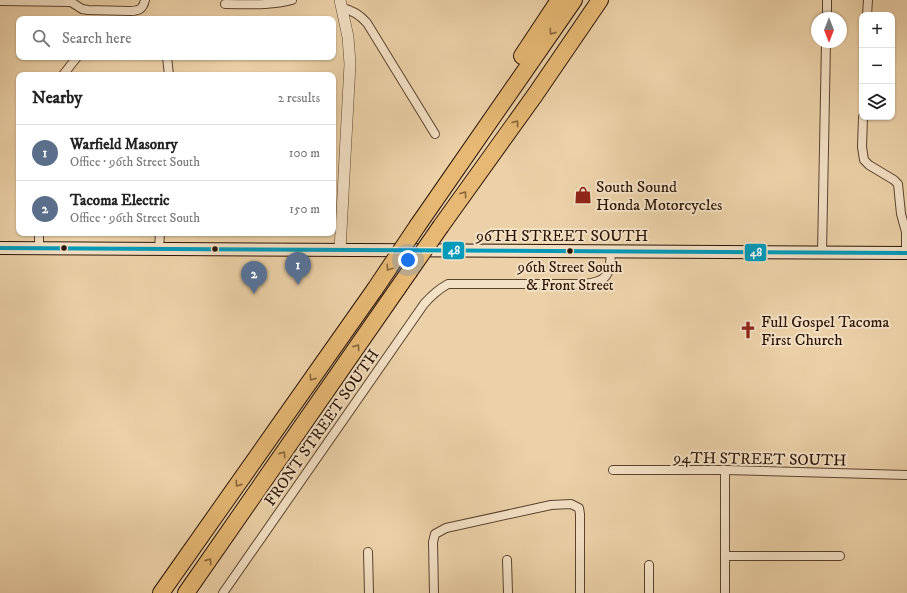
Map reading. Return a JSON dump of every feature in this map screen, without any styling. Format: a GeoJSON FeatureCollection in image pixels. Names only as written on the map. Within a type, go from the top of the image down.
{"type":"FeatureCollection","features":[{"type":"Feature","properties":{"kind":"highway"},"geometry":{"type":"LineString","coordinates":[[429,209],[508,77],[559,0]]}},
{"type":"Feature","properties":{"kind":"highway"},"geometry":{"type":"LineString","coordinates":[[161,593],[375,289],[574,0]]}},
{"type":"Feature","properties":{"kind":"highway"},"geometry":{"type":"LineString","coordinates":[[186,593],[600,0]]}},
{"type":"Feature","properties":{"kind":"highway"},"geometry":{"type":"LineString","coordinates":[[535,95],[607,0]]}},
{"type":"Feature","properties":{"kind":"main road","name":"96TH STREET SOUTH"},"geometry":{"type":"LineString","coordinates":[[0,248],[907,253]]}},
{"type":"Feature","properties":{"kind":"street"},"geometry":{"type":"LineString","coordinates":[[225,4],[271,4],[292,0]]}},
{"type":"Feature","properties":{"kind":"street"},"geometry":{"type":"LineString","coordinates":[[827,0],[827,12]]}},
{"type":"Feature","properties":{"kind":"street"},"geometry":{"type":"LineString","coordinates":[[867,12],[868,0]]}},
{"type":"Feature","properties":{"kind":"street"},"geometry":{"type":"LineString","coordinates":[[0,1],[71,1],[82,8],[97,11],[136,11],[143,4]]}},
{"type":"Feature","properties":{"kind":"street"},"geometry":{"type":"LineString","coordinates":[[341,4],[356,13],[367,23],[435,134]]}},
{"type":"Feature","properties":{"kind":"street"},"geometry":{"type":"LineString","coordinates":[[340,250],[350,64],[348,37],[341,4]]}},
{"type":"Feature","properties":{"kind":"street"},"geometry":{"type":"LineString","coordinates":[[822,253],[826,48]]}},
{"type":"Feature","properties":{"kind":"street"},"geometry":{"type":"LineString","coordinates":[[64,72],[74,60]]}},
{"type":"Feature","properties":{"kind":"street"},"geometry":{"type":"LineString","coordinates":[[167,60],[169,72]]}},
{"type":"Feature","properties":{"kind":"street"},"geometry":{"type":"LineString","coordinates":[[863,120],[862,153],[864,160],[869,165],[894,180],[898,185],[901,214],[906,232],[907,253]]}},
{"type":"Feature","properties":{"kind":"street"},"geometry":{"type":"LineString","coordinates":[[39,236],[39,248]]}},
{"type":"Feature","properties":{"kind":"street"},"geometry":{"type":"LineString","coordinates":[[159,248],[160,236]]}},
{"type":"Feature","properties":{"kind":"street","name":"FRONT STREET SOUTH"},"geometry":{"type":"LineString","coordinates":[[223,593],[424,304],[439,289],[448,284],[593,283],[601,280],[607,275],[610,269],[611,251]]}},
{"type":"Feature","properties":{"kind":"street","name":"94TH STREET SOUTH"},"geometry":{"type":"LineString","coordinates":[[614,470],[725,470],[907,475]]}},
{"type":"Feature","properties":{"kind":"street"},"geometry":{"type":"LineString","coordinates":[[725,470],[725,593]]}},
{"type":"Feature","properties":{"kind":"street"},"geometry":{"type":"LineString","coordinates":[[434,593],[433,542],[434,536],[438,531],[551,505],[571,504],[580,510],[580,593]]}},
{"type":"Feature","properties":{"kind":"street"},"geometry":{"type":"LineString","coordinates":[[368,552],[369,593]]}},
{"type":"Feature","properties":{"kind":"street"},"geometry":{"type":"LineString","coordinates":[[725,556],[840,556]]}},
{"type":"Feature","properties":{"kind":"street"},"geometry":{"type":"LineString","coordinates":[[507,560],[508,593]]}},
{"type":"Feature","properties":{"kind":"street"},"geometry":{"type":"LineString","coordinates":[[649,593],[650,565]]}},
{"type":"Feature","properties":{"kind":"transit line","name":"48"},"geometry":{"type":"LineString","coordinates":[[0,248],[907,253]]}},
{"type":"Feature","properties":{"kind":"place","name":"South Sound Honda Motorcycles"},"geometry":{"type":"Point","coordinates":[583,195]}},
{"type":"Feature","properties":{"kind":"place","name":"96th Street South & Front Street"},"geometry":{"type":"Point","coordinates":[570,251]}},
{"type":"Feature","properties":{"kind":"place","name":"Warfield Masonry"},"geometry":{"type":"Point","coordinates":[298,285]}},
{"type":"Feature","properties":{"kind":"place","name":"Tacoma Electric"},"geometry":{"type":"Point","coordinates":[254,294]}},
{"type":"Feature","properties":{"kind":"place","name":"Full Gospel Tacoma First Church"},"geometry":{"type":"Point","coordinates":[748,330]}}]}
